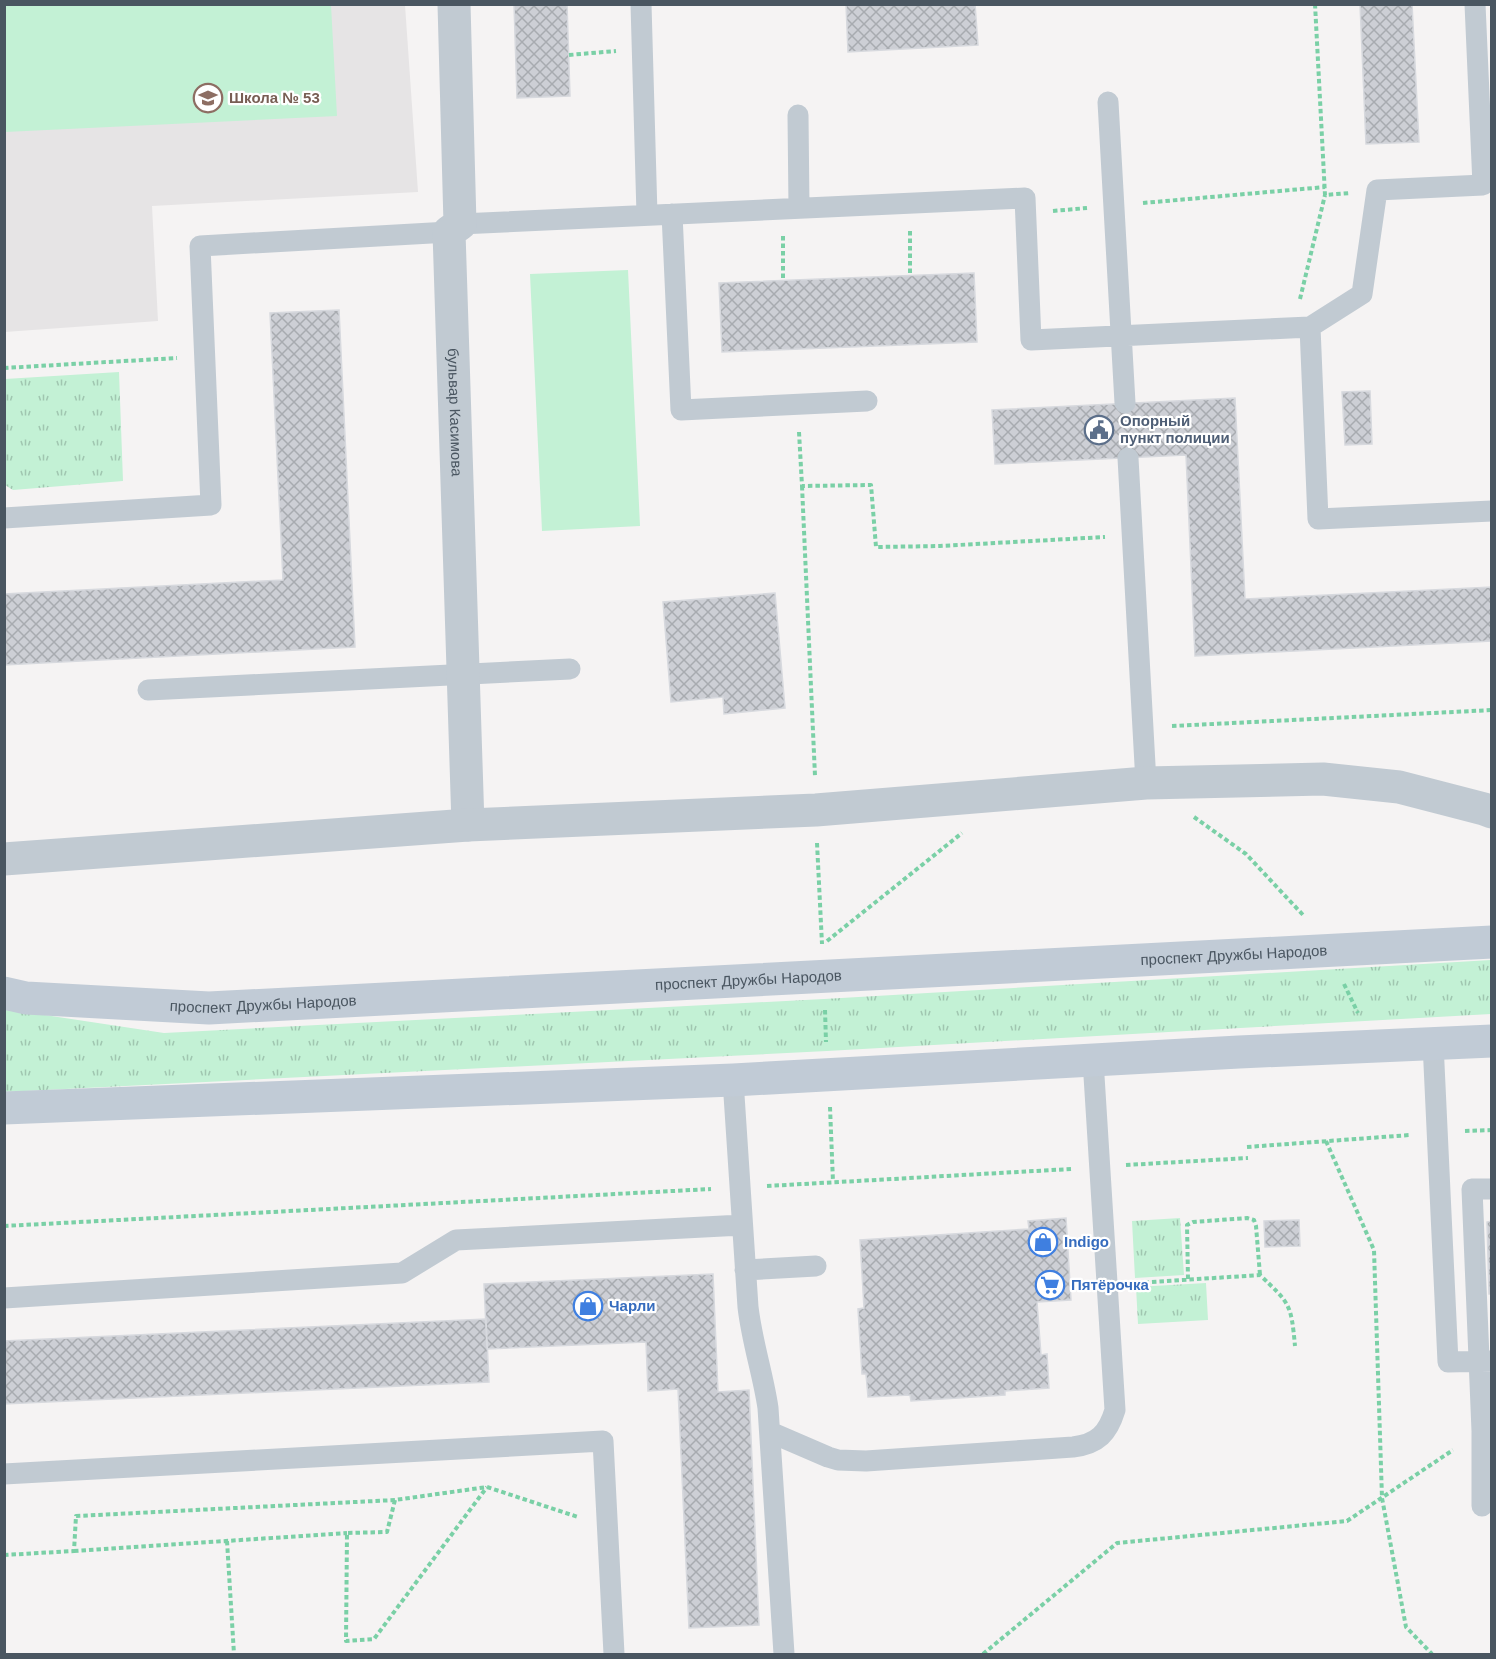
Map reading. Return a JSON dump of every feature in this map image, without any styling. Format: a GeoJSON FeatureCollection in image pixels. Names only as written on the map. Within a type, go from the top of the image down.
{"type":"FeatureCollection","features":[{"type":"Feature","properties":{"kind":"street","name":"бульвар Касимова"},"geometry":{"type":"LineString","coordinates":[[454,4],[455,228],[468,825]]}},
{"type":"Feature","properties":{"kind":"street"},"geometry":{"type":"LineString","coordinates":[[4,859],[468,825],[816,810],[1146,783],[1323,779],[1399,787],[1491,812]]}},
{"type":"Feature","properties":{"kind":"street","name":"проспект Дружбы Народов"},"geometry":{"type":"LineString","coordinates":[[4,993],[26,998],[209,1008],[1491,942]]}},
{"type":"Feature","properties":{"kind":"street"},"geometry":{"type":"LineString","coordinates":[[4,1108],[733,1080],[1491,1041]]}},
{"type":"Feature","properties":{"kind":"lane"},"geometry":{"type":"LineString","coordinates":[[641,4],[647,215]]}},
{"type":"Feature","properties":{"kind":"lane"},"geometry":{"type":"LineString","coordinates":[[4,518],[211,505],[200,246],[647,215],[1025,198],[1031,340],[1301,328],[1362,294],[1377,190],[1483,186],[1475,4]]}},
{"type":"Feature","properties":{"kind":"lane"},"geometry":{"type":"LineString","coordinates":[[1108,102],[1125,403]]}},
{"type":"Feature","properties":{"kind":"lane"},"geometry":{"type":"LineString","coordinates":[[791,209],[798,115]]}},
{"type":"Feature","properties":{"kind":"lane"},"geometry":{"type":"LineString","coordinates":[[672,214],[681,410],[867,401]]}},
{"type":"Feature","properties":{"kind":"lane"},"geometry":{"type":"LineString","coordinates":[[1301,328],[1318,519],[1491,511]]}},
{"type":"Feature","properties":{"kind":"lane"},"geometry":{"type":"LineString","coordinates":[[1128,458],[1146,783]]}},
{"type":"Feature","properties":{"kind":"lane"},"geometry":{"type":"LineString","coordinates":[[148,690],[570,669]]}},
{"type":"Feature","properties":{"kind":"lane"},"geometry":{"type":"LineString","coordinates":[[1433,1043],[1448,1362],[1485,1361]]}},
{"type":"Feature","properties":{"kind":"lane"},"geometry":{"type":"LineString","coordinates":[[770,1432],[821,1455],[850,1461],[1084,1446],[1096,1441],[1111,1424],[1115,1410],[1093,1060]]}},
{"type":"Feature","properties":{"kind":"lane"},"geometry":{"type":"LineString","coordinates":[[733,1080],[749,1321],[766,1390],[770,1432],[784,1654]]}},
{"type":"Feature","properties":{"kind":"lane"},"geometry":{"type":"LineString","coordinates":[[1482,1506],[1485,1361],[1472,1189],[1491,1189]]}},
{"type":"Feature","properties":{"kind":"lane"},"geometry":{"type":"LineString","coordinates":[[4,1298],[402,1274],[456,1240],[742,1225]]}},
{"type":"Feature","properties":{"kind":"lane"},"geometry":{"type":"LineString","coordinates":[[746,1270],[816,1266]]}},
{"type":"Feature","properties":{"kind":"lane"},"geometry":{"type":"LineString","coordinates":[[4,1474],[603,1441],[614,1654]]}},
{"type":"Feature","properties":{"kind":"path"},"geometry":{"type":"LineString","coordinates":[[1301,328],[1325,195],[1315,4]]}},
{"type":"Feature","properties":{"kind":"path"},"geometry":{"type":"LineString","coordinates":[[569,55],[642,50]]}},
{"type":"Feature","properties":{"kind":"path"},"geometry":{"type":"LineString","coordinates":[[1025,213],[1325,187]]}},
{"type":"Feature","properties":{"kind":"path"},"geometry":{"type":"LineString","coordinates":[[1325,195],[1377,190]]}},
{"type":"Feature","properties":{"kind":"path"},"geometry":{"type":"LineString","coordinates":[[910,204],[910,275]]}},
{"type":"Feature","properties":{"kind":"path"},"geometry":{"type":"LineString","coordinates":[[783,280],[791,209]]}},
{"type":"Feature","properties":{"kind":"path"},"geometry":{"type":"LineString","coordinates":[[4,368],[204,357]]}},
{"type":"Feature","properties":{"kind":"path"},"geometry":{"type":"LineString","coordinates":[[798,404],[822,954]]}},
{"type":"Feature","properties":{"kind":"path"},"geometry":{"type":"LineString","coordinates":[[802,486],[871,484],[876,548],[1133,535]]}},
{"type":"Feature","properties":{"kind":"path"},"geometry":{"type":"LineString","coordinates":[[1142,728],[1491,710]]}},
{"type":"Feature","properties":{"kind":"path"},"geometry":{"type":"LineString","coordinates":[[822,945],[966,830]]}},
{"type":"Feature","properties":{"kind":"path"},"geometry":{"type":"LineString","coordinates":[[824,999],[827,1052]]}},
{"type":"Feature","properties":{"kind":"path"},"geometry":{"type":"LineString","coordinates":[[829,1100],[834,1182]]}},
{"type":"Feature","properties":{"kind":"path"},"geometry":{"type":"LineString","coordinates":[[1247,1147],[1438,1133]]}},
{"type":"Feature","properties":{"kind":"path"},"geometry":{"type":"LineString","coordinates":[[1326,1141],[1374,1250],[1382,1498],[1406,1627],[1432,1654]]}},
{"type":"Feature","properties":{"kind":"path"},"geometry":{"type":"LineString","coordinates":[[4,1226],[1248,1158]]}},
{"type":"Feature","properties":{"kind":"path"},"geometry":{"type":"LineString","coordinates":[[1188,1280],[1185,1230],[1188,1223],[1247,1218],[1254,1220],[1260,1275],[1289,1307],[1294,1346]]}},
{"type":"Feature","properties":{"kind":"path"},"geometry":{"type":"LineString","coordinates":[[1137,1283],[1260,1275]]}},
{"type":"Feature","properties":{"kind":"path"},"geometry":{"type":"LineString","coordinates":[[983,1654],[1118,1543],[1347,1521],[1482,1431]]}},
{"type":"Feature","properties":{"kind":"path"},"geometry":{"type":"LineString","coordinates":[[74,1551],[76,1516],[395,1500],[487,1487],[608,1527]]}},
{"type":"Feature","properties":{"kind":"path"},"geometry":{"type":"LineString","coordinates":[[346,1533],[346,1641],[374,1639],[487,1487]]}},
{"type":"Feature","properties":{"kind":"path"},"geometry":{"type":"LineString","coordinates":[[4,1555],[387,1532],[395,1500]]}},
{"type":"Feature","properties":{"kind":"path"},"geometry":{"type":"LineString","coordinates":[[227,1541],[234,1654]]}},
{"type":"Feature","properties":{"kind":"shaded area","name":"Школа № 53"},"geometry":{"type":"Polygon","coordinates":[[[5,5],[405,5],[418,192],[152,206],[158,321],[5,332],[5,5]]]}},
{"type":"Feature","properties":{"kind":"green space"},"geometry":{"type":"Polygon","coordinates":[[[4,5],[331,5],[337,116],[5,132],[4,5]]]}},
{"type":"Feature","properties":{"kind":"green space"},"geometry":{"type":"Polygon","coordinates":[[[628,270],[640,526],[542,531],[530,274],[628,270]]]}},
{"type":"Feature","properties":{"kind":"green space"},"geometry":{"type":"Polygon","coordinates":[[[119,372],[123,481],[13,490],[5,485],[5,379],[119,372]]]}},
{"type":"Feature","properties":{"kind":"green space"},"geometry":{"type":"Polygon","coordinates":[[[1491,960],[1491,1014],[827,1051],[5,1092],[5,1009],[164,1033],[824,999],[1491,960]]]}},
{"type":"Feature","properties":{"kind":"green space"},"geometry":{"type":"Polygon","coordinates":[[[1180,1218],[1184,1275],[1135,1278],[1132,1221],[1180,1218]]]}},
{"type":"Feature","properties":{"kind":"green space"},"geometry":{"type":"Polygon","coordinates":[[[1206,1283],[1208,1320],[1138,1324],[1136,1287],[1206,1283]]]}},
{"type":"Feature","properties":{"kind":"building"},"geometry":{"type":"Polygon","coordinates":[[[514,4],[567,4],[570,96],[517,98],[514,4]]]}},
{"type":"Feature","properties":{"kind":"building"},"geometry":{"type":"Polygon","coordinates":[[[846,4],[975,4],[978,45],[848,52],[846,4]]]}},
{"type":"Feature","properties":{"kind":"building"},"geometry":{"type":"Polygon","coordinates":[[[1360,4],[1412,4],[1419,142],[1366,144],[1360,4]]]}},
{"type":"Feature","properties":{"kind":"building"},"geometry":{"type":"Polygon","coordinates":[[[974,273],[977,342],[722,352],[719,283],[974,273]]]}},
{"type":"Feature","properties":{"kind":"building"},"geometry":{"type":"Polygon","coordinates":[[[339,310],[355,647],[4,665],[4,594],[283,580],[270,313],[339,310]]]}},
{"type":"Feature","properties":{"kind":"building"},"geometry":{"type":"Polygon","coordinates":[[[1370,391],[1372,444],[1345,445],[1342,392],[1370,391]]]}},
{"type":"Feature","properties":{"kind":"building"},"geometry":{"type":"Polygon","coordinates":[[[1235,398],[1245,599],[1492,587],[1492,641],[1195,656],[1186,455],[995,464],[992,410],[1235,398]]]}},
{"type":"Feature","properties":{"kind":"building"},"geometry":{"type":"Polygon","coordinates":[[[775,593],[785,708],[724,714],[723,697],[671,702],[663,602],[775,593]]]}},
{"type":"Feature","properties":{"kind":"building"},"geometry":{"type":"Polygon","coordinates":[[[1066,1218],[1071,1300],[1037,1302],[1041,1355],[1047,1354],[1049,1388],[1005,1391],[1005,1395],[911,1401],[910,1395],[868,1397],[866,1374],[862,1374],[858,1309],[864,1308],[860,1240],[1029,1229],[1028,1221],[1066,1218]]]}},
{"type":"Feature","properties":{"kind":"building"},"geometry":{"type":"Polygon","coordinates":[[[1299,1220],[1300,1246],[1265,1247],[1264,1221],[1299,1220]]]}},
{"type":"Feature","properties":{"kind":"building"},"geometry":{"type":"Polygon","coordinates":[[[1492,1221],[1492,1294],[1489,1294],[1487,1222],[1492,1221]]]}},
{"type":"Feature","properties":{"kind":"building"},"geometry":{"type":"Polygon","coordinates":[[[713,1274],[718,1392],[749,1390],[759,1625],[689,1628],[678,1389],[648,1391],[646,1342],[487,1349],[484,1284],[713,1274]]]}},
{"type":"Feature","properties":{"kind":"building"},"geometry":{"type":"Polygon","coordinates":[[[486,1319],[489,1382],[4,1404],[4,1341],[486,1319]]]}},
{"type":"Feature","properties":{"kind":"place","name":"Школа № 53"},"geometry":{"type":"Point","coordinates":[208,98]}},
{"type":"Feature","properties":{"kind":"place","name":"Опорный пункт полиции"},"geometry":{"type":"Point","coordinates":[1099,430]}},
{"type":"Feature","properties":{"kind":"place","name":"Indigo"},"geometry":{"type":"Point","coordinates":[1043,1242]}},
{"type":"Feature","properties":{"kind":"place","name":"Пятёрочка"},"geometry":{"type":"Point","coordinates":[1050,1285]}},
{"type":"Feature","properties":{"kind":"place","name":"Чарли"},"geometry":{"type":"Point","coordinates":[588,1306]}}]}
